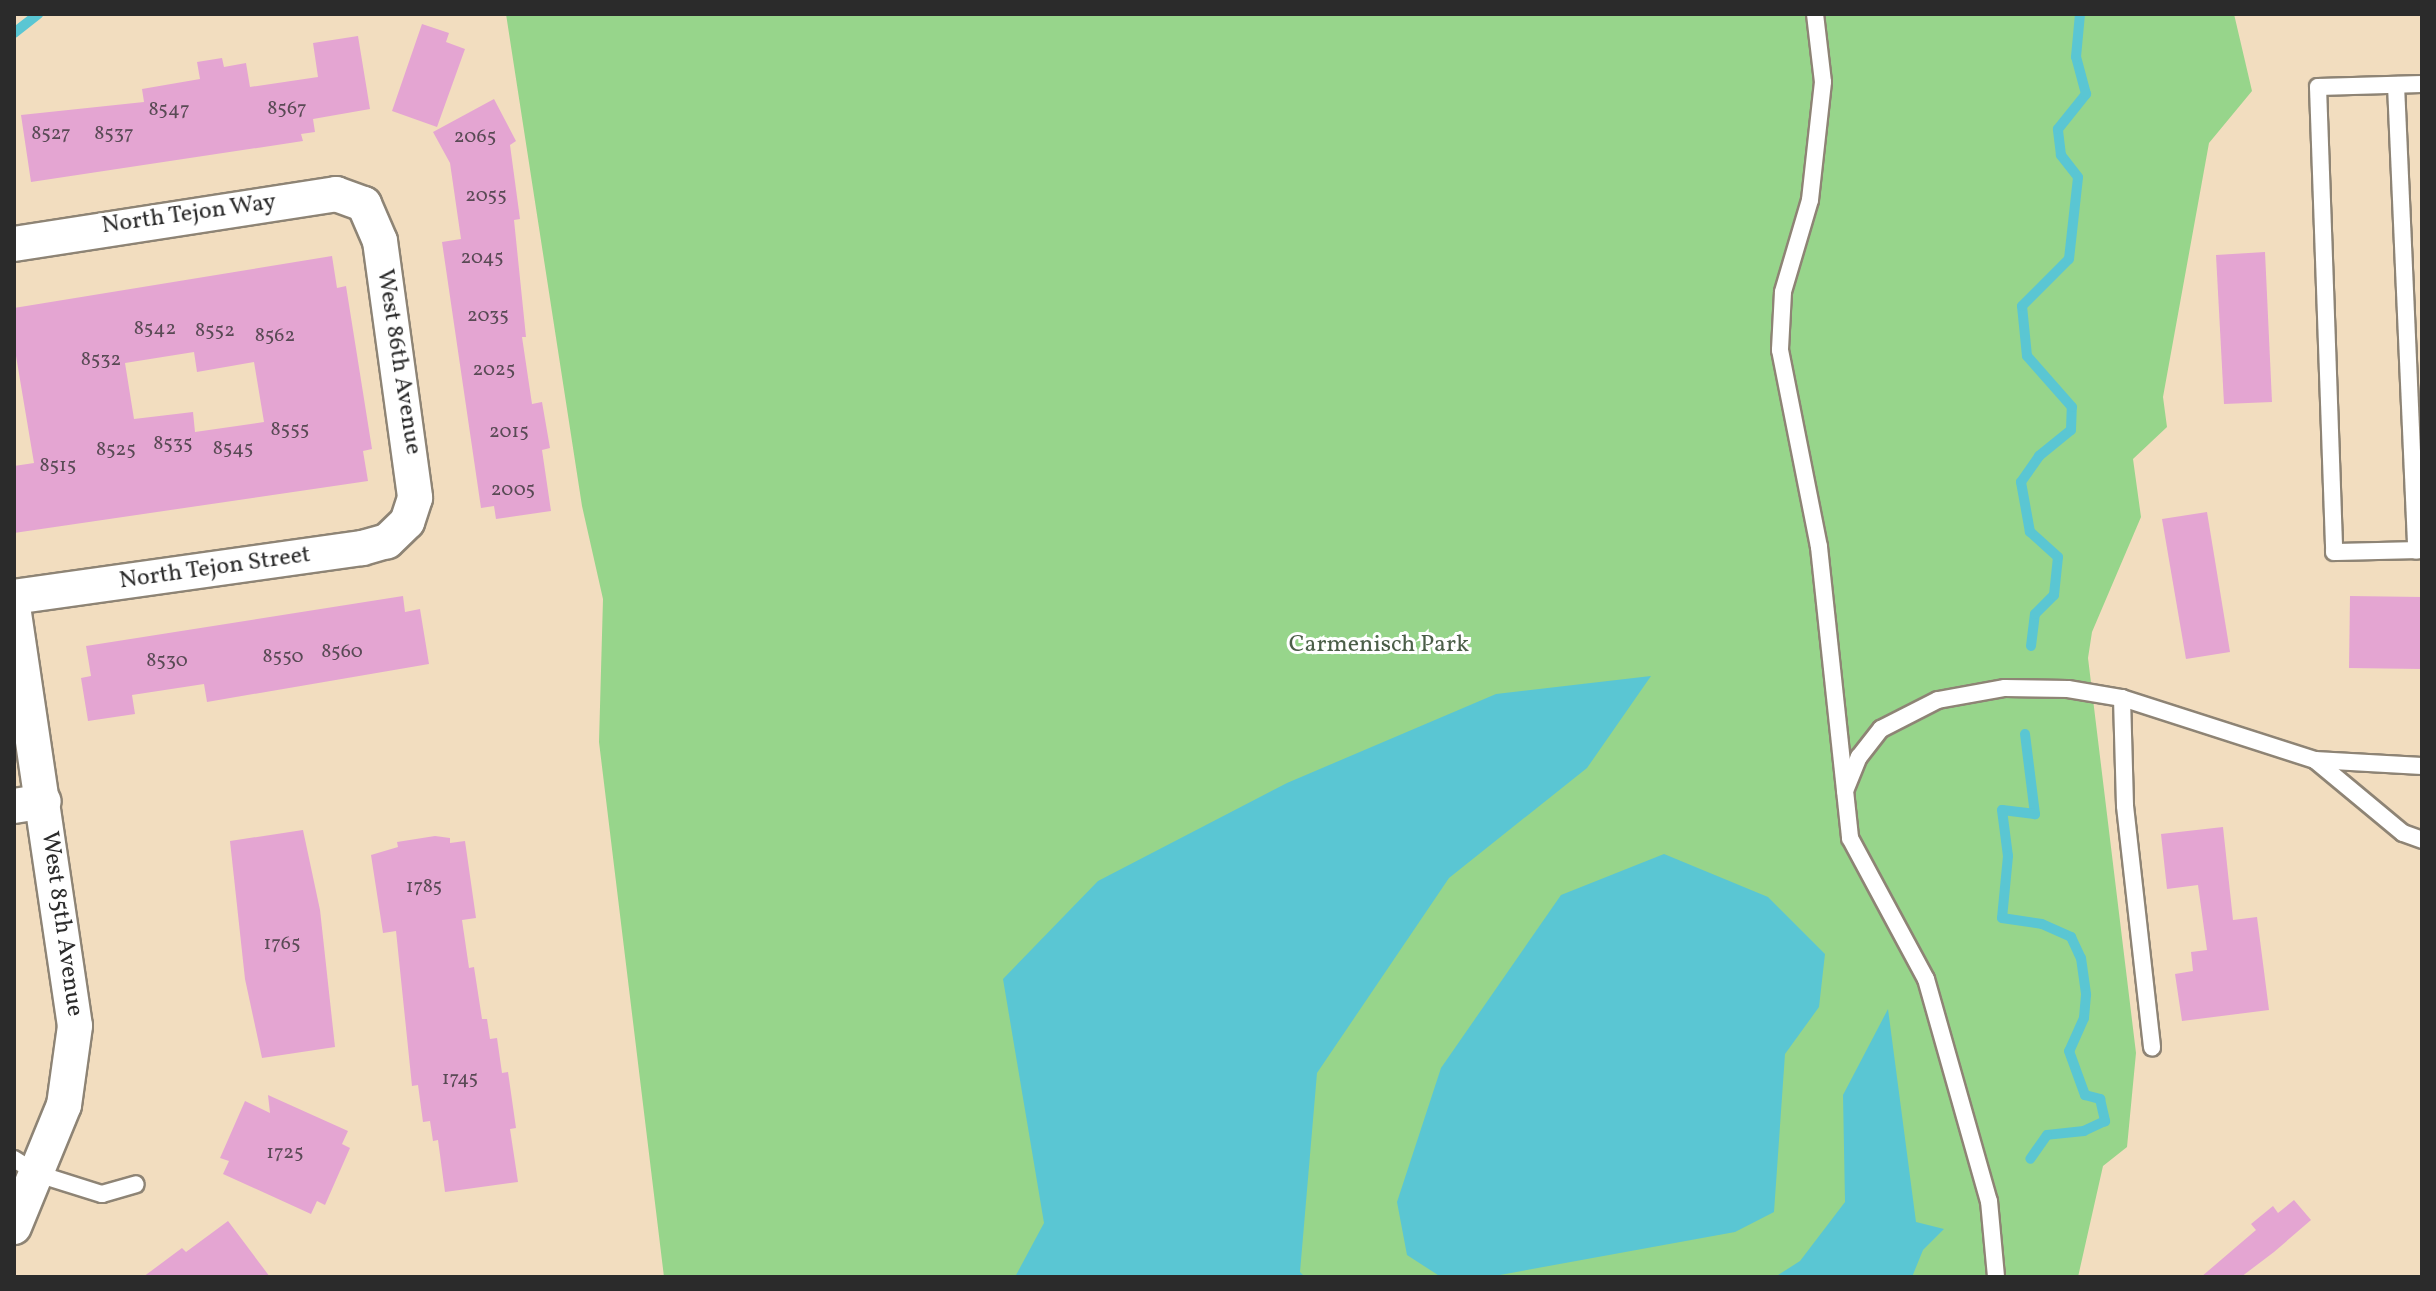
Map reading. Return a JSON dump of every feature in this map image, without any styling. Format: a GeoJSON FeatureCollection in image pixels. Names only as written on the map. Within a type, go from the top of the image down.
{"type":"FeatureCollection","features":[{"type":"Feature","properties":{"kind":"street","name":"North Tejon Way"},"geometry":{"type":"LineString","coordinates":[[14,244],[336,194],[364,204]]}},
{"type":"Feature","properties":{"kind":"street","name":"West 86th Avenue"},"geometry":{"type":"LineString","coordinates":[[364,204],[380,241],[414,465],[415,498],[407,522]]}},
{"type":"Feature","properties":{"kind":"street","name":"North Tejon Street"},"geometry":{"type":"LineString","coordinates":[[14,597],[362,548],[387,541],[407,522]]}},
{"type":"Feature","properties":{"kind":"street","name":"West 85th Avenue"},"geometry":{"type":"LineString","coordinates":[[14,613],[29,804],[75,1026],[64,1105],[26,1166],[14,1227]]}},
{"type":"Feature","properties":{"kind":"lane"},"geometry":{"type":"LineString","coordinates":[[1815,14],[1823,82],[1810,200],[1783,292],[1780,350],[1819,547],[1850,838],[1926,979],[1989,1201],[1996,1277]]}},
{"type":"Feature","properties":{"kind":"lane"},"geometry":{"type":"LineString","coordinates":[[2396,85],[2419,551],[2334,552],[2318,87],[2422,84]]}},
{"type":"Feature","properties":{"kind":"lane"},"geometry":{"type":"LineString","coordinates":[[1845,792],[1859,757],[1881,729],[1938,700],[2005,688],[2068,689],[2122,698],[2315,760],[2422,766]]}},
{"type":"Feature","properties":{"kind":"lane"},"geometry":{"type":"LineString","coordinates":[[2122,698],[2125,806],[2152,1047]]}},
{"type":"Feature","properties":{"kind":"lane"},"geometry":{"type":"LineString","coordinates":[[2315,760],[2403,833],[2422,840]]}},
{"type":"Feature","properties":{"kind":"lane"},"geometry":{"type":"LineString","coordinates":[[26,1166],[102,1194],[136,1184]]}},
{"type":"Feature","properties":{"kind":"green space","name":"Carmenisch Park"},"geometry":{"type":"Polygon","coordinates":[[[506,14],[2234,14],[2252,91],[2209,143],[2163,397],[2167,427],[2133,459],[2141,517],[2092,632],[2088,658],[2136,1053],[2127,1147],[2103,1166],[2078,1277],[664,1277],[599,742],[603,599],[582,506],[506,14]]]}},
{"type":"Feature","properties":{"kind":"water"},"geometry":{"type":"Polygon","coordinates":[[[1651,676],[1587,768],[1449,878],[1317,1073],[1300,1272],[1305,1277],[1015,1277],[1044,1223],[1003,979],[1098,881],[1287,783],[1496,694],[1651,676]]]}},
{"type":"Feature","properties":{"kind":"water"},"geometry":{"type":"Polygon","coordinates":[[[1664,854],[1768,897],[1825,954],[1819,1007],[1785,1054],[1774,1212],[1735,1232],[1489,1277],[1441,1277],[1407,1255],[1397,1202],[1441,1068],[1561,895],[1664,854]]]}},
{"type":"Feature","properties":{"kind":"water"},"geometry":{"type":"Polygon","coordinates":[[[1888,1009],[1916,1222],[1944,1229],[1923,1250],[1912,1277],[1775,1277],[1800,1261],[1845,1202],[1843,1095],[1888,1009]]]}},
{"type":"Feature","properties":{"kind":"building"},"geometry":{"type":"Polygon","coordinates":[[[422,24],[449,33],[446,42],[465,49],[437,127],[392,111],[422,24]]]}},
{"type":"Feature","properties":{"kind":"building"},"geometry":{"type":"Polygon","coordinates":[[[358,36],[370,109],[313,119],[315,132],[301,134],[303,141],[31,182],[21,115],[144,102],[142,89],[200,79],[197,62],[222,58],[224,67],[246,63],[250,87],[318,77],[313,43],[358,36]]]}},
{"type":"Feature","properties":{"kind":"building"},"geometry":{"type":"Polygon","coordinates":[[[494,99],[516,141],[510,145],[520,219],[514,220],[526,337],[522,337],[532,404],[542,402],[550,448],[542,450],[551,511],[496,519],[494,506],[481,508],[442,242],[461,239],[450,163],[433,132],[494,99]]]}},
{"type":"Feature","properties":{"kind":"building"},"geometry":{"type":"Polygon","coordinates":[[[2265,252],[2272,402],[2224,404],[2216,255],[2265,252]]]}},
{"type":"Feature","properties":{"kind":"building"},"geometry":{"type":"Polygon","coordinates":[[[332,256],[337,288],[346,286],[372,449],[363,451],[368,481],[14,533],[14,466],[34,463],[14,344],[14,308],[332,256]],[[194,352],[125,363],[134,419],[193,412],[195,432],[264,422],[254,362],[197,372],[194,352]]]}},
{"type":"Feature","properties":{"kind":"building"},"geometry":{"type":"Polygon","coordinates":[[[2207,512],[2230,652],[2186,659],[2162,519],[2207,512]]]}},
{"type":"Feature","properties":{"kind":"building"},"geometry":{"type":"Polygon","coordinates":[[[403,596],[405,612],[420,609],[429,664],[207,702],[204,684],[132,695],[135,714],[88,721],[81,678],[91,676],[86,646],[403,596]]]}},
{"type":"Feature","properties":{"kind":"building"},"geometry":{"type":"Polygon","coordinates":[[[2350,596],[2422,597],[2422,669],[2349,668],[2350,596]]]}},
{"type":"Feature","properties":{"kind":"building"},"geometry":{"type":"Polygon","coordinates":[[[2223,827],[2233,920],[2257,917],[2269,1010],[2182,1021],[2175,974],[2193,971],[2191,952],[2207,950],[2198,885],[2167,889],[2161,834],[2223,827]]]}},
{"type":"Feature","properties":{"kind":"building"},"geometry":{"type":"Polygon","coordinates":[[[303,830],[320,910],[335,1047],[262,1058],[245,979],[230,841],[303,830]]]}},
{"type":"Feature","properties":{"kind":"building"},"geometry":{"type":"Polygon","coordinates":[[[435,836],[450,838],[450,843],[465,841],[476,918],[462,920],[469,968],[474,967],[482,1019],[487,1019],[490,1039],[497,1038],[502,1073],[508,1072],[516,1128],[510,1129],[518,1182],[445,1192],[438,1140],[433,1141],[430,1121],[423,1122],[418,1085],[412,1086],[396,931],[383,933],[371,855],[398,847],[397,842],[435,836]]]}},
{"type":"Feature","properties":{"kind":"building"},"geometry":{"type":"Polygon","coordinates":[[[268,1095],[348,1131],[342,1144],[350,1148],[325,1205],[317,1201],[311,1214],[223,1174],[229,1161],[220,1158],[245,1101],[270,1113],[268,1095]]]}},
{"type":"Feature","properties":{"kind":"building"},"geometry":{"type":"Polygon","coordinates":[[[2294,1200],[2311,1220],[2274,1252],[2241,1277],[2201,1277],[2256,1230],[2251,1224],[2273,1206],[2278,1213],[2294,1200]]]}},
{"type":"Feature","properties":{"kind":"building"},"geometry":{"type":"Polygon","coordinates":[[[228,1221],[270,1277],[143,1277],[182,1248],[186,1252],[228,1221]]]}},
{"type":"Feature","properties":{"kind":"waterway"},"geometry":{"type":"LineString","coordinates":[[14,33],[38,14]]}},
{"type":"Feature","properties":{"kind":"waterway"},"geometry":{"type":"LineString","coordinates":[[2031,646],[2035,614],[2054,595],[2058,557],[2030,532],[2021,482],[2039,456],[2071,430],[2072,407],[2027,356],[2022,306],[2069,259],[2078,177],[2061,155],[2058,129],[2086,94],[2076,57],[2080,14]]}},
{"type":"Feature","properties":{"kind":"waterway"},"geometry":{"type":"LineString","coordinates":[[2025,734],[2035,814],[2002,810],[2008,856],[2002,918],[2042,924],[2071,937],[2081,958],[2086,995],[2084,1018],[2069,1051],[2085,1095],[2100,1099],[2105,1121],[2084,1131],[2047,1135],[2030,1159]]}}]}
